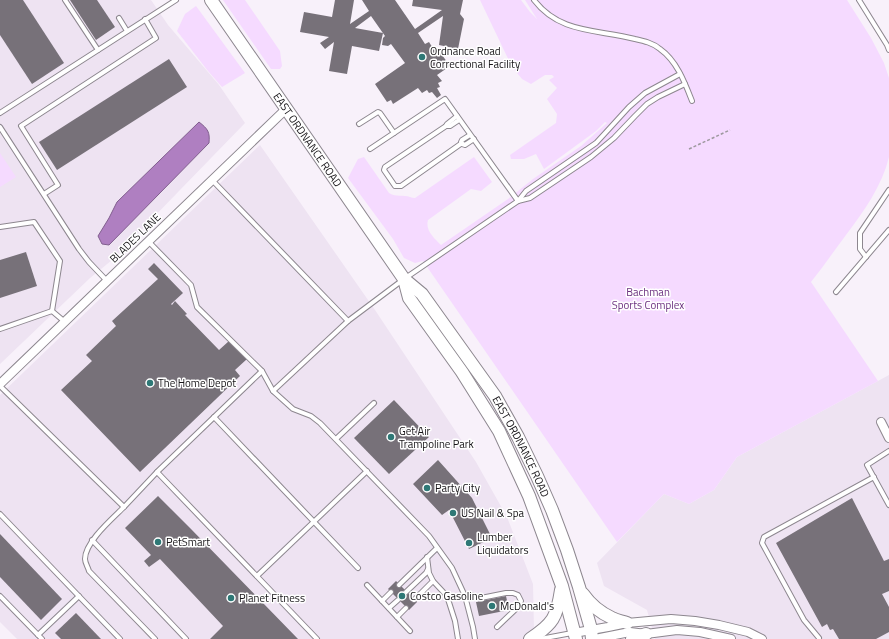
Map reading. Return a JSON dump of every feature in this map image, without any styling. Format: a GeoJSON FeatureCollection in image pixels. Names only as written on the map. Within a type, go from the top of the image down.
{"type":"FeatureCollection","features":[{"type":"Feature","properties":{"kind":"main road","name":"EAST ORDNANCE ROAD"},"geometry":{"type":"LineString","coordinates":[[212,0],[404,279],[422,294],[495,396],[516,433],[552,510],[567,550],[593,636]]}},
{"type":"Feature","properties":{"kind":"main road","name":"EAST ORDNANCE ROAD"},"geometry":{"type":"LineString","coordinates":[[404,279],[409,298],[462,372],[499,431],[530,496],[562,586],[575,636]]}},
{"type":"Feature","properties":{"kind":"main road"},"geometry":{"type":"LineString","coordinates":[[530,639],[542,631],[554,617],[558,608],[562,586]]}},
{"type":"Feature","properties":{"kind":"main road"},"geometry":{"type":"LineString","coordinates":[[579,588],[592,604],[602,612],[613,619],[628,623]]}},
{"type":"Feature","properties":{"kind":"main road"},"geometry":{"type":"LineString","coordinates":[[632,639],[646,634]]}},
{"type":"Feature","properties":{"kind":"street","name":"BLADES LANE"},"geometry":{"type":"LineString","coordinates":[[0,385],[286,109]]}},
{"type":"Feature","properties":{"kind":"street"},"geometry":{"type":"LineString","coordinates":[[881,422],[889,438]]}},
{"type":"Feature","properties":{"kind":"street"},"geometry":{"type":"LineString","coordinates":[[593,636],[608,627],[628,623],[670,619],[695,621],[722,626],[748,632],[762,639]]}},
{"type":"Feature","properties":{"kind":"street"},"geometry":{"type":"LineString","coordinates":[[575,636],[593,636],[630,632],[646,634],[676,630],[700,632],[720,638],[731,639]]}},
{"type":"Feature","properties":{"kind":"lane"},"geometry":{"type":"LineString","coordinates":[[65,0],[98,50]]}},
{"type":"Feature","properties":{"kind":"lane"},"geometry":{"type":"LineString","coordinates":[[0,113],[176,0]]}},
{"type":"Feature","properties":{"kind":"lane"},"geometry":{"type":"LineString","coordinates":[[534,0],[545,12],[556,20],[566,24],[650,43],[660,48],[670,58],[680,74],[692,101]]}},
{"type":"Feature","properties":{"kind":"lane"},"geometry":{"type":"LineString","coordinates":[[859,0],[889,50]]}},
{"type":"Feature","properties":{"kind":"lane"},"geometry":{"type":"LineString","coordinates":[[119,18],[127,31]]}},
{"type":"Feature","properties":{"kind":"lane"},"geometry":{"type":"LineString","coordinates":[[44,194],[58,185],[21,126],[156,38],[145,19]]}},
{"type":"Feature","properties":{"kind":"lane"},"geometry":{"type":"LineString","coordinates":[[272,392],[348,321],[404,279],[518,201],[526,190],[596,143],[629,107],[645,93],[680,74]]}},
{"type":"Feature","properties":{"kind":"lane"},"geometry":{"type":"LineString","coordinates":[[518,201],[530,198],[591,157],[614,138],[647,104],[685,84]]}},
{"type":"Feature","properties":{"kind":"lane"},"geometry":{"type":"LineString","coordinates":[[370,149],[444,99],[518,201]]}},
{"type":"Feature","properties":{"kind":"lane"},"geometry":{"type":"LineString","coordinates":[[359,124],[378,112],[394,133]]}},
{"type":"Feature","properties":{"kind":"lane"},"geometry":{"type":"LineString","coordinates":[[458,118],[450,126],[446,126],[385,167],[384,170],[395,186],[401,186],[462,143],[462,140],[470,135]]}},
{"type":"Feature","properties":{"kind":"lane"},"geometry":{"type":"LineString","coordinates":[[0,127],[79,249],[107,281]]}},
{"type":"Feature","properties":{"kind":"lane"},"geometry":{"type":"LineString","coordinates":[[462,143],[465,145],[474,139]]}},
{"type":"Feature","properties":{"kind":"lane"},"geometry":{"type":"LineString","coordinates":[[212,180],[348,321]]}},
{"type":"Feature","properties":{"kind":"lane"},"geometry":{"type":"LineString","coordinates":[[866,257],[860,249],[860,233],[889,190]]}},
{"type":"Feature","properties":{"kind":"lane"},"geometry":{"type":"LineString","coordinates":[[0,226],[34,222],[60,261],[52,311]]}},
{"type":"Feature","properties":{"kind":"lane"},"geometry":{"type":"LineString","coordinates":[[836,292],[889,230]]}},
{"type":"Feature","properties":{"kind":"lane"},"geometry":{"type":"LineString","coordinates":[[148,241],[191,285],[197,307],[262,370],[272,392],[293,409],[311,416],[320,423],[429,536],[452,568],[465,596],[475,639]]}},
{"type":"Feature","properties":{"kind":"lane"},"geometry":{"type":"LineString","coordinates":[[52,311],[64,322]]}},
{"type":"Feature","properties":{"kind":"lane"},"geometry":{"type":"LineString","coordinates":[[0,329],[52,311]]}},
{"type":"Feature","properties":{"kind":"lane"},"geometry":{"type":"LineString","coordinates":[[155,639],[89,571],[84,561],[86,550],[92,540],[157,472],[262,370]]}},
{"type":"Feature","properties":{"kind":"lane"},"geometry":{"type":"LineString","coordinates":[[0,385],[124,507]]}},
{"type":"Feature","properties":{"kind":"lane"},"geometry":{"type":"LineString","coordinates":[[336,439],[374,403]]}},
{"type":"Feature","properties":{"kind":"lane"},"geometry":{"type":"LineString","coordinates":[[214,417],[358,568]]}},
{"type":"Feature","properties":{"kind":"lane"},"geometry":{"type":"LineString","coordinates":[[889,451],[867,465],[889,505]]}},
{"type":"Feature","properties":{"kind":"lane"},"geometry":{"type":"LineString","coordinates":[[257,576],[367,471]]}},
{"type":"Feature","properties":{"kind":"lane"},"geometry":{"type":"LineString","coordinates":[[157,472],[317,639]]}},
{"type":"Feature","properties":{"kind":"lane"},"geometry":{"type":"LineString","coordinates":[[819,638],[804,620],[762,543],[764,537],[874,477]]}},
{"type":"Feature","properties":{"kind":"lane"},"geometry":{"type":"LineString","coordinates":[[0,514],[120,639]]}},
{"type":"Feature","properties":{"kind":"lane"},"geometry":{"type":"LineString","coordinates":[[92,540],[186,639]]}},
{"type":"Feature","properties":{"kind":"lane"},"geometry":{"type":"LineString","coordinates":[[399,585],[437,548]]}},
{"type":"Feature","properties":{"kind":"lane"},"geometry":{"type":"LineString","coordinates":[[427,557],[429,573],[433,581],[447,596],[455,621],[458,639]]}},
{"type":"Feature","properties":{"kind":"lane"},"geometry":{"type":"LineString","coordinates":[[406,592],[426,573],[429,568]]}},
{"type":"Feature","properties":{"kind":"lane"},"geometry":{"type":"LineString","coordinates":[[414,600],[433,581]]}},
{"type":"Feature","properties":{"kind":"lane"},"geometry":{"type":"LineString","coordinates":[[367,585],[410,631]]}},
{"type":"Feature","properties":{"kind":"lane"},"geometry":{"type":"LineString","coordinates":[[382,601],[391,592]]}},
{"type":"Feature","properties":{"kind":"lane"},"geometry":{"type":"LineString","coordinates":[[470,595],[481,598],[506,593],[514,593],[518,595],[521,601],[519,606],[497,627]]}},
{"type":"Feature","properties":{"kind":"lane"},"geometry":{"type":"LineString","coordinates":[[0,596],[42,639]]}},
{"type":"Feature","properties":{"kind":"lane"},"geometry":{"type":"LineString","coordinates":[[38,635],[79,596]]}},
{"type":"Feature","properties":{"kind":"lane"},"geometry":{"type":"LineString","coordinates":[[389,608],[398,600]]}},
{"type":"Feature","properties":{"kind":"lane"},"geometry":{"type":"LineString","coordinates":[[397,617],[406,608]]}},
{"type":"Feature","properties":{"kind":"lane"},"geometry":{"type":"LineString","coordinates":[[720,638],[722,626]]}},
{"type":"Feature","properties":{"kind":"lane"},"geometry":{"type":"LineString","coordinates":[[540,639],[575,636]]}},
{"type":"Feature","properties":{"kind":"path"},"geometry":{"type":"LineString","coordinates":[[689,149],[730,130]]}},
{"type":"Feature","properties":{"kind":"shaded area"},"geometry":{"type":"Polygon","coordinates":[[[0,0],[151,0],[168,25],[219,85],[245,123],[112,260],[90,278],[0,364],[0,0]]]}},
{"type":"Feature","properties":{"kind":"shaded area"},"geometry":{"type":"Polygon","coordinates":[[[199,122],[208,131],[209,143],[109,245],[102,244],[98,236],[117,202],[199,122]]]}},
{"type":"Feature","properties":{"kind":"shaded area"},"geometry":{"type":"Polygon","coordinates":[[[260,145],[375,310],[476,462],[507,517],[533,584],[534,631],[537,639],[17,639],[0,622],[0,395],[260,145]]]}},
{"type":"Feature","properties":{"kind":"shaded area"},"geometry":{"type":"Polygon","coordinates":[[[889,375],[889,639],[655,639],[647,610],[604,586],[597,563],[664,494],[689,504],[714,490],[737,457],[889,375]]]}},
{"type":"Feature","properties":{"kind":"green space"},"geometry":{"type":"Polygon","coordinates":[[[223,0],[245,0],[280,51],[282,66],[280,69],[271,69],[223,0]]]}},
{"type":"Feature","properties":{"kind":"green space","name":"Bachman Sports Complex"},"geometry":{"type":"Polygon","coordinates":[[[480,0],[521,0],[537,19],[525,0],[847,0],[871,38],[884,63],[889,78],[889,157],[886,168],[866,207],[811,282],[878,381],[737,457],[714,490],[689,504],[664,494],[617,542],[423,261],[415,263],[404,258],[393,239],[348,178],[358,159],[364,157],[389,193],[415,198],[474,157],[492,182],[481,191],[471,189],[428,220],[427,224],[429,230],[433,237],[441,245],[581,146],[607,123],[605,122],[596,131],[544,169],[536,154],[524,159],[511,159],[510,155],[556,123],[557,114],[547,99],[557,88],[549,80],[554,77],[552,75],[545,75],[531,84],[522,79],[512,67],[480,0]]]}},
{"type":"Feature","properties":{"kind":"green space"},"geometry":{"type":"Polygon","coordinates":[[[196,6],[245,73],[222,87],[177,31],[185,14],[196,6]]]}},
{"type":"Feature","properties":{"kind":"green space"},"geometry":{"type":"Polygon","coordinates":[[[0,153],[16,177],[0,187],[0,153]]]}},
{"type":"Feature","properties":{"kind":"building"},"geometry":{"type":"Polygon","coordinates":[[[0,0],[23,0],[64,63],[32,84],[0,35],[0,0]]]}},
{"type":"Feature","properties":{"kind":"building"},"geometry":{"type":"Polygon","coordinates":[[[70,0],[97,0],[115,27],[96,40],[70,0]]]}},
{"type":"Feature","properties":{"kind":"building","name":"Ordnance Road Correctional Facility"},"geometry":{"type":"Polygon","coordinates":[[[335,0],[354,0],[350,24],[369,11],[362,0],[395,0],[415,29],[442,10],[412,6],[413,0],[463,0],[460,14],[464,19],[458,49],[439,45],[443,16],[418,33],[425,44],[429,42],[434,50],[437,48],[450,66],[437,75],[442,81],[438,83],[440,87],[437,88],[441,95],[437,98],[432,92],[429,93],[427,90],[422,93],[418,88],[393,104],[391,100],[387,102],[375,84],[405,63],[391,44],[388,46],[382,45],[383,38],[385,36],[383,33],[379,51],[352,46],[347,74],[329,71],[334,42],[325,49],[320,43],[329,37],[300,32],[304,12],[332,17],[335,0]],[[371,16],[355,28],[383,33],[371,16]]]}},
{"type":"Feature","properties":{"kind":"building"},"geometry":{"type":"Polygon","coordinates":[[[169,59],[187,87],[57,170],[39,142],[169,59]]]}},
{"type":"Feature","properties":{"kind":"building"},"geometry":{"type":"Polygon","coordinates":[[[26,252],[37,286],[0,298],[0,260],[26,252]]]}},
{"type":"Feature","properties":{"kind":"building","name":"The Home Depot"},"geometry":{"type":"Polygon","coordinates":[[[154,263],[183,293],[171,304],[172,305],[175,301],[187,314],[185,315],[219,350],[229,341],[247,359],[235,370],[240,376],[140,472],[61,390],[92,361],[86,355],[116,326],[112,321],[158,279],[148,269],[154,263]]]}},
{"type":"Feature","properties":{"kind":"building","name":"Get Air Trampoline Park"},"geometry":{"type":"Polygon","coordinates":[[[394,400],[429,437],[389,474],[354,438],[394,400]]]}},
{"type":"Feature","properties":{"kind":"building"},"geometry":{"type":"Polygon","coordinates":[[[438,460],[472,498],[492,538],[469,549],[449,510],[442,515],[413,484],[438,460]]]}},
{"type":"Feature","properties":{"kind":"building"},"geometry":{"type":"Polygon","coordinates":[[[158,496],[298,639],[210,639],[223,626],[160,559],[149,567],[144,561],[151,555],[125,528],[158,496]]]}},
{"type":"Feature","properties":{"kind":"building"},"geometry":{"type":"Polygon","coordinates":[[[852,498],[884,561],[889,559],[889,591],[882,594],[889,607],[889,632],[876,639],[839,639],[833,629],[830,630],[827,624],[822,627],[776,543],[852,498]]]}},
{"type":"Feature","properties":{"kind":"building"},"geometry":{"type":"Polygon","coordinates":[[[0,534],[62,599],[41,620],[0,577],[0,534]]]}},
{"type":"Feature","properties":{"kind":"building","name":"Costco Gasoline"},"geometry":{"type":"Polygon","coordinates":[[[396,581],[417,602],[409,610],[388,589],[396,581]]]}},
{"type":"Feature","properties":{"kind":"building","name":"McDonald's"},"geometry":{"type":"Polygon","coordinates":[[[506,596],[509,610],[479,616],[476,602],[506,596]]]}},
{"type":"Feature","properties":{"kind":"building"},"geometry":{"type":"Polygon","coordinates":[[[76,613],[101,639],[61,639],[55,633],[76,613]]]}},
{"type":"Feature","properties":{"kind":"place","name":"Ordnance Road Correctional Facility"},"geometry":{"type":"Point","coordinates":[422,57]}},
{"type":"Feature","properties":{"kind":"place","name":"The Home Depot"},"geometry":{"type":"Point","coordinates":[150,383]}},
{"type":"Feature","properties":{"kind":"place","name":"Get Air Trampoline Park"},"geometry":{"type":"Point","coordinates":[391,437]}},
{"type":"Feature","properties":{"kind":"place","name":"Party City"},"geometry":{"type":"Point","coordinates":[427,488]}},
{"type":"Feature","properties":{"kind":"place","name":"US Nail & Spa"},"geometry":{"type":"Point","coordinates":[453,513]}},
{"type":"Feature","properties":{"kind":"place","name":"PetSmart"},"geometry":{"type":"Point","coordinates":[158,542]}},
{"type":"Feature","properties":{"kind":"place","name":"Lumber Liquidators"},"geometry":{"type":"Point","coordinates":[469,543]}},
{"type":"Feature","properties":{"kind":"place","name":"Costco Gasoline"},"geometry":{"type":"Point","coordinates":[402,596]}},
{"type":"Feature","properties":{"kind":"place","name":"Planet Fitness"},"geometry":{"type":"Point","coordinates":[231,598]}},
{"type":"Feature","properties":{"kind":"place","name":"McDonald's"},"geometry":{"type":"Point","coordinates":[492,606]}}]}
